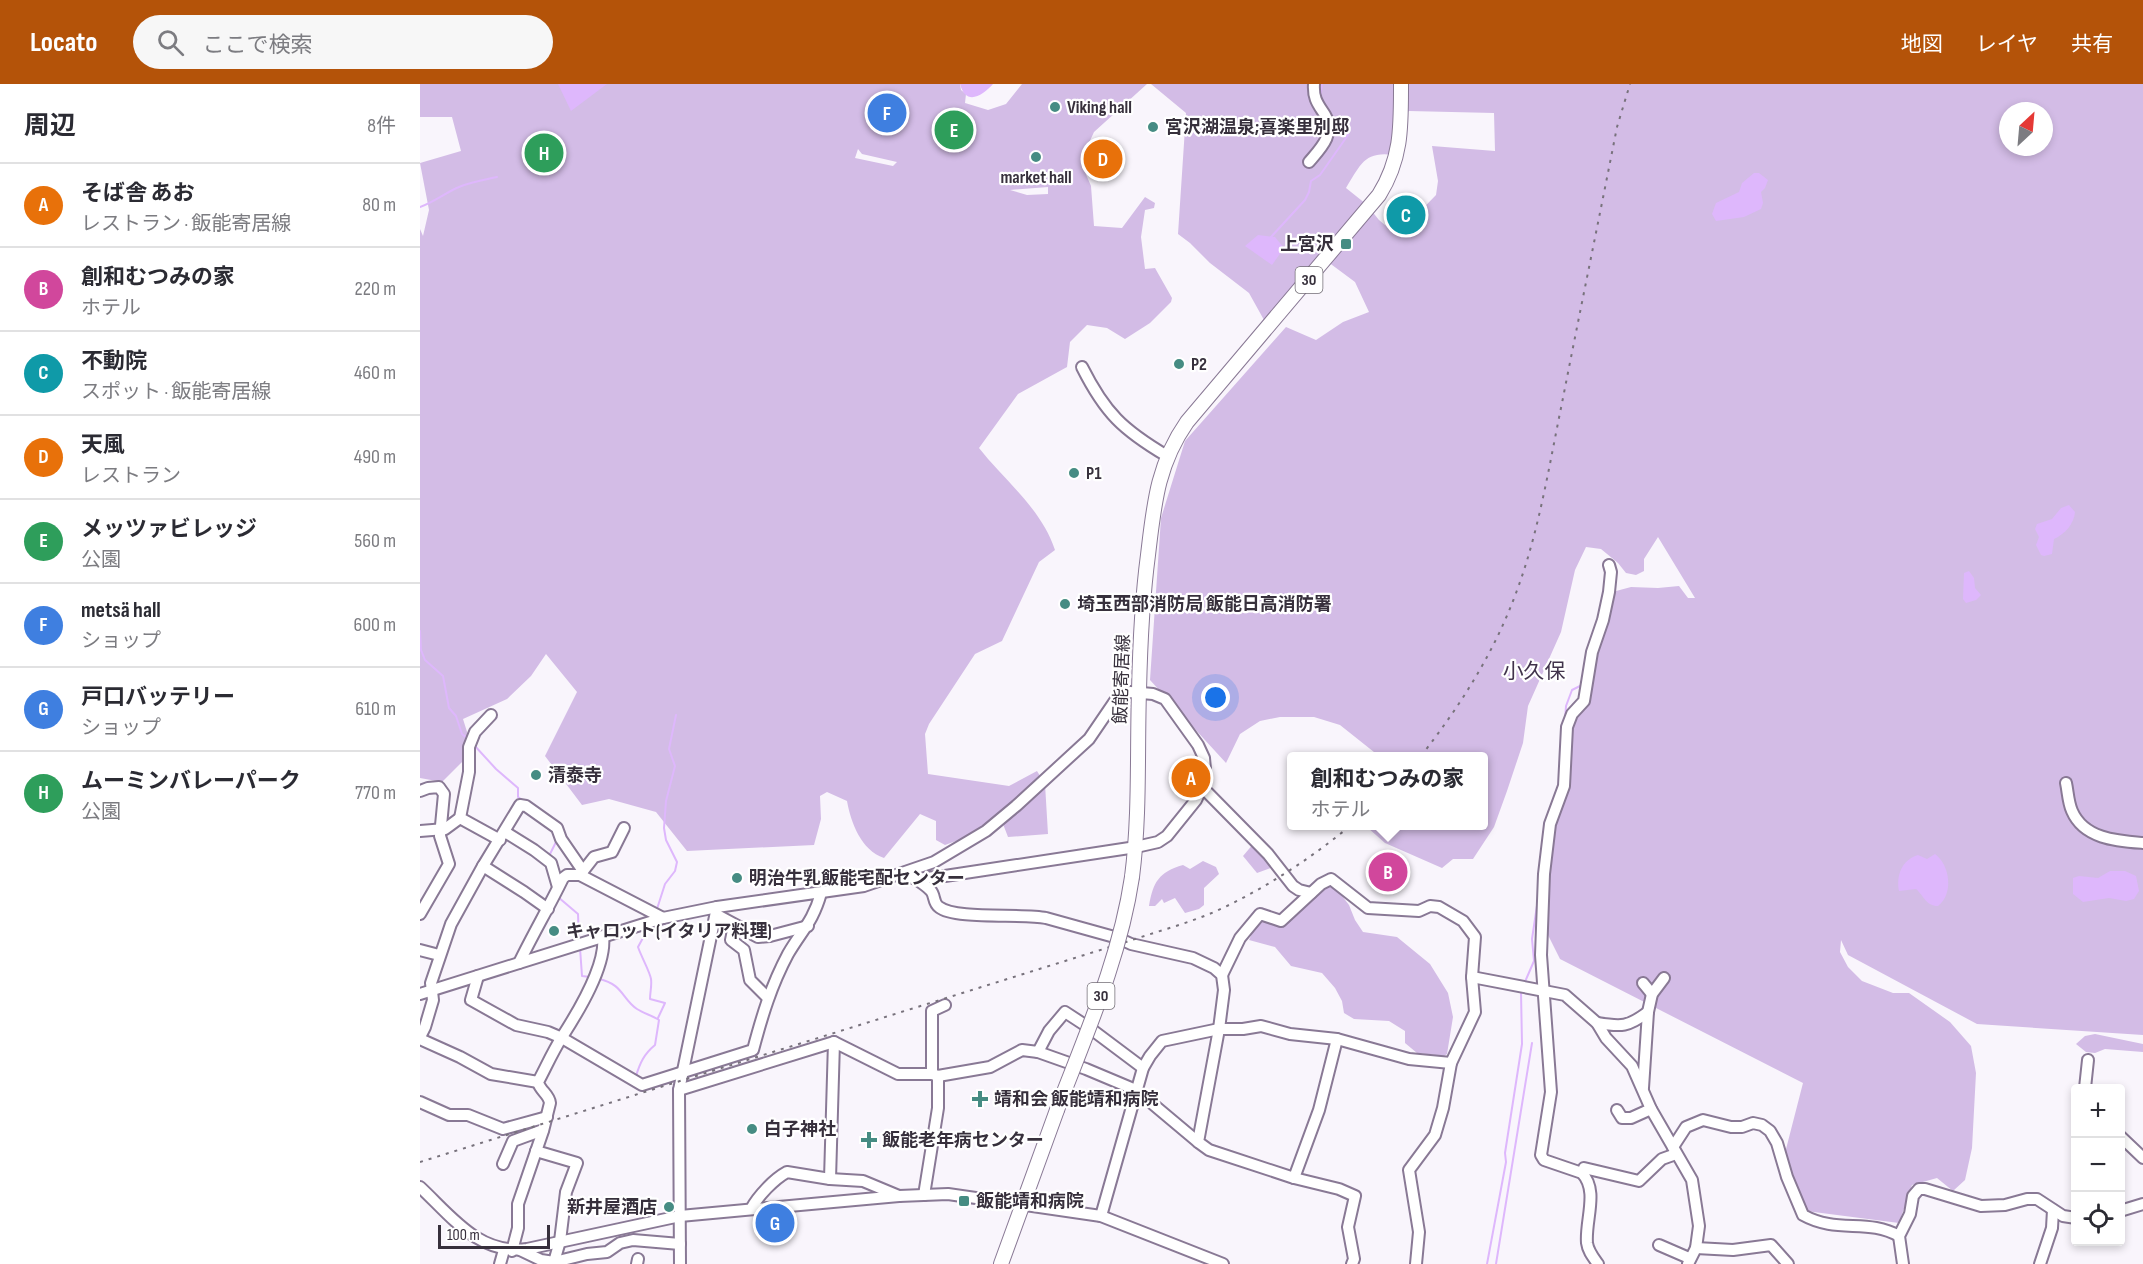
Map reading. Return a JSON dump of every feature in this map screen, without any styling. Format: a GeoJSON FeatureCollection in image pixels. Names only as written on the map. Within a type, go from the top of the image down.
{"type":"FeatureCollection","features":[{"type":"Feature","properties":{"kind":"main road","name":"飯能寄居線"},"geometry":{"type":"LineString","coordinates":[[1001,1264],[1108,978],[1122,928],[1132,877],[1138,825],[1138,692],[1149,548],[1155,494],[1167,456],[1187,422],[1379,195],[1393,168],[1399,147],[1401,84]]}},
{"type":"Feature","properties":{"kind":"street"},"geometry":{"type":"LineString","coordinates":[[1309,162],[1323,155],[1328,125],[1313,94],[1314,84]]}},
{"type":"Feature","properties":{"kind":"street"},"geometry":{"type":"LineString","coordinates":[[1082,367],[1108,412],[1167,456]]}},
{"type":"Feature","properties":{"kind":"street"},"geometry":{"type":"LineString","coordinates":[[1598,1264],[1589,1251],[1587,1242],[1590,1186],[1582,1173],[1544,1160],[1541,1155],[1551,1092],[1541,955],[1544,874],[1550,824],[1564,786],[1569,719],[1584,700],[1592,652],[1605,610],[1611,581],[1609,565]]}},
{"type":"Feature","properties":{"kind":"street"},"geometry":{"type":"LineString","coordinates":[[420,994],[663,918],[717,911],[912,876],[957,875],[1158,842],[1167,836],[1196,800],[1202,787],[1204,758],[1198,745],[1165,699],[1153,693],[1138,692],[1119,695],[1089,740],[1070,758],[986,831],[912,876]]}},
{"type":"Feature","properties":{"kind":"street"},"geometry":{"type":"LineString","coordinates":[[420,831],[440,830],[460,818],[469,772],[469,747],[475,732],[491,715]]}},
{"type":"Feature","properties":{"kind":"street"},"geometry":{"type":"LineString","coordinates":[[2066,783],[2071,809],[2076,819],[2091,832],[2120,841],[2143,843]]}},
{"type":"Feature","properties":{"kind":"street"},"geometry":{"type":"LineString","coordinates":[[420,791],[439,787],[444,794],[440,830],[441,843],[449,864],[420,914]]}},
{"type":"Feature","properties":{"kind":"street"},"geometry":{"type":"LineString","coordinates":[[1202,787],[1269,854],[1293,886],[1311,893]]}},
{"type":"Feature","properties":{"kind":"street"},"geometry":{"type":"LineString","coordinates":[[538,1082],[491,1074],[420,1038],[433,1000],[431,983],[451,924],[520,805],[526,806],[557,828],[581,873],[663,918]]}},
{"type":"Feature","properties":{"kind":"street"},"geometry":{"type":"LineString","coordinates":[[460,818],[534,850],[551,863],[558,887]]}},
{"type":"Feature","properties":{"kind":"street"},"geometry":{"type":"LineString","coordinates":[[519,963],[563,878],[567,875],[581,873],[594,857],[612,852],[624,828]]}},
{"type":"Feature","properties":{"kind":"street"},"geometry":{"type":"LineString","coordinates":[[483,866],[548,909]]}},
{"type":"Feature","properties":{"kind":"street"},"geometry":{"type":"LineString","coordinates":[[912,876],[932,891],[935,902],[945,910],[972,915],[1047,918],[1118,938],[1131,944],[1193,958],[1214,968],[1222,975]]}},
{"type":"Feature","properties":{"kind":"street"},"geometry":{"type":"LineString","coordinates":[[1198,1142],[1219,1029],[1224,990],[1222,975],[1240,938],[1260,914],[1281,921],[1321,884],[1331,879],[1368,908],[1419,911],[1430,906],[1439,907],[1463,921],[1475,937],[1472,977],[1475,1012],[1452,1063],[1443,1108],[1434,1135],[1409,1170],[1419,1232],[1416,1264]]}},
{"type":"Feature","properties":{"kind":"street"},"geometry":{"type":"LineString","coordinates":[[478,976],[471,1000],[516,1025],[548,1032],[562,1038],[642,1086],[753,1050],[767,997],[789,953],[816,913],[821,893]]}},
{"type":"Feature","properties":{"kind":"street"},"geometry":{"type":"LineString","coordinates":[[717,911],[734,926],[758,937],[808,926]]}},
{"type":"Feature","properties":{"kind":"street"},"geometry":{"type":"LineString","coordinates":[[680,1264],[679,1090],[717,911]]}},
{"type":"Feature","properties":{"kind":"street"},"geometry":{"type":"LineString","coordinates":[[734,926],[731,940],[744,950],[750,980],[767,997]]}},
{"type":"Feature","properties":{"kind":"street"},"geometry":{"type":"LineString","coordinates":[[500,1264],[512,1250],[518,1228],[518,1204],[547,1117],[550,1099],[539,1087],[538,1082],[577,1016],[603,952],[603,936]]}},
{"type":"Feature","properties":{"kind":"street"},"geometry":{"type":"LineString","coordinates":[[420,950],[440,955]]}},
{"type":"Feature","properties":{"kind":"street"},"geometry":{"type":"LineString","coordinates":[[1472,977],[1565,995],[1597,1023],[1606,1038],[1632,1066],[1651,1109],[1692,1180],[1699,1226],[1696,1248],[1689,1261],[1659,1245]]}},
{"type":"Feature","properties":{"kind":"street"},"geometry":{"type":"LineString","coordinates":[[1643,1088],[1648,1012],[1652,994],[1664,978]]}},
{"type":"Feature","properties":{"kind":"street"},"geometry":{"type":"LineString","coordinates":[[1643,983],[1652,994]]}},
{"type":"Feature","properties":{"kind":"street"},"geometry":{"type":"LineString","coordinates":[[924,1195],[938,1108],[932,1011],[945,1005]]}},
{"type":"Feature","properties":{"kind":"street"},"geometry":{"type":"LineString","coordinates":[[1038,1052],[1049,1031],[1065,1012],[1143,1068]]}},
{"type":"Feature","properties":{"kind":"street"},"geometry":{"type":"LineString","coordinates":[[1597,1023],[1623,1026],[1633,1023],[1648,1012]]}},
{"type":"Feature","properties":{"kind":"street"},"geometry":{"type":"LineString","coordinates":[[1101,1216],[1143,1068],[1162,1041],[1219,1029],[1261,1026],[1290,1034],[1337,1039],[1409,1059],[1452,1063]]}},
{"type":"Feature","properties":{"kind":"street"},"geometry":{"type":"LineString","coordinates":[[1294,1178],[1319,1110],[1337,1039]]}},
{"type":"Feature","properties":{"kind":"street"},"geometry":{"type":"LineString","coordinates":[[679,1090],[834,1042],[898,1074],[935,1075],[990,1067],[1022,1050],[1038,1052],[1136,1090],[1209,1150],[1294,1178],[1339,1189],[1355,1196],[1348,1227],[1357,1262]]}},
{"type":"Feature","properties":{"kind":"street"},"geometry":{"type":"LineString","coordinates":[[830,1179],[834,1042]]}},
{"type":"Feature","properties":{"kind":"street"},"geometry":{"type":"LineString","coordinates":[[2086,1084],[2088,1060]]}},
{"type":"Feature","properties":{"kind":"street"},"geometry":{"type":"LineString","coordinates":[[420,1102],[449,1115],[468,1115],[503,1129],[547,1117]]}},
{"type":"Feature","properties":{"kind":"street"},"geometry":{"type":"LineString","coordinates":[[1617,1110],[1622,1118],[1631,1118],[1651,1109]]}},
{"type":"Feature","properties":{"kind":"street"},"geometry":{"type":"LineString","coordinates":[[1582,1173],[1584,1168],[1639,1181],[1674,1151],[1686,1127],[1703,1119],[1731,1127],[1742,1127],[1753,1123],[1762,1125],[1770,1131],[1777,1143],[1787,1177],[1803,1215],[1824,1224],[1879,1227],[1899,1236]]}},
{"type":"Feature","properties":{"kind":"street"},"geometry":{"type":"LineString","coordinates":[[503,1164],[513,1141],[543,1130]]}},
{"type":"Feature","properties":{"kind":"street"},"geometry":{"type":"LineString","coordinates":[[2123,1138],[2143,1158]]}},
{"type":"Feature","properties":{"kind":"street"},"geometry":{"type":"LineString","coordinates":[[536,1151],[577,1163],[566,1192],[560,1241],[554,1262]]}},
{"type":"Feature","properties":{"kind":"street"},"geometry":{"type":"LineString","coordinates":[[751,1209],[754,1203],[787,1172],[830,1179],[863,1181],[899,1196]]}},
{"type":"Feature","properties":{"kind":"street"},"geometry":{"type":"LineString","coordinates":[[420,1187],[476,1238],[495,1248],[512,1250],[541,1260],[554,1262],[607,1252],[620,1243],[633,1240],[680,1244]]}},
{"type":"Feature","properties":{"kind":"street"},"geometry":{"type":"LineString","coordinates":[[1903,1264],[1899,1236],[1910,1214],[1913,1196],[1919,1189],[1981,1206],[2005,1205],[2031,1198],[2037,1199],[2063,1216],[2071,1217]]}},
{"type":"Feature","properties":{"kind":"street"},"geometry":{"type":"LineString","coordinates":[[512,1250],[680,1216],[899,1196],[948,1194],[1101,1216],[1223,1264]]}},
{"type":"Feature","properties":{"kind":"street"},"geometry":{"type":"LineString","coordinates":[[2125,1210],[2143,1204]]}},
{"type":"Feature","properties":{"kind":"street"},"geometry":{"type":"LineString","coordinates":[[2040,1264],[2052,1228],[2053,1210]]}},
{"type":"Feature","properties":{"kind":"street"},"geometry":{"type":"LineString","coordinates":[[1696,1248],[1733,1250],[1771,1245],[1788,1264]]}},
{"type":"Feature","properties":{"kind":"shaded area"},"geometry":{"type":"Polygon","coordinates":[[[420,84],[960,84],[961,90],[966,94],[965,103],[988,110],[1006,104],[1022,84],[1147,84],[1094,132],[1083,156],[1085,172],[1091,186],[1094,226],[1122,228],[1145,197],[1155,203],[1154,208],[1145,210],[1141,237],[1145,269],[1155,268],[1172,298],[1171,302],[1150,323],[1125,339],[1107,328],[1087,325],[1070,342],[1067,367],[1018,394],[979,448],[1032,508],[1049,535],[1055,550],[1039,562],[1002,641],[975,654],[929,724],[925,734],[928,774],[1009,786],[1037,771],[1045,784],[1048,834],[1008,837],[1003,824],[945,845],[936,840],[936,821],[920,814],[884,858],[869,849],[858,835],[847,801],[827,792],[820,796],[821,819],[814,845],[687,851],[656,812],[609,799],[582,805],[545,756],[577,692],[546,654],[531,676],[507,699],[463,719],[473,751],[442,782],[420,778],[420,229],[423,236],[429,210],[420,163],[461,151],[452,117],[420,117],[420,84]],[[858,149],[855,158],[893,166],[897,162],[862,154],[858,149]],[[1048,187],[1010,190],[1027,195],[1048,194],[1048,187]]]}},
{"type":"Feature","properties":{"kind":"shaded area"},"geometry":{"type":"Polygon","coordinates":[[[558,84],[607,84],[571,111],[558,84]]]}},
{"type":"Feature","properties":{"kind":"shaded area"},"geometry":{"type":"Polygon","coordinates":[[[960,84],[993,84],[980,95],[970,97],[966,95],[960,84]]]}},
{"type":"Feature","properties":{"kind":"shaded area"},"geometry":{"type":"Polygon","coordinates":[[[1151,84],[2143,84],[2143,1035],[1977,1024],[1848,955],[1841,940],[1840,952],[1848,967],[1862,981],[1893,993],[1909,993],[1950,1022],[1971,1046],[1976,1073],[1972,1148],[1965,1180],[1953,1191],[1937,1178],[1912,1185],[1899,1223],[1806,1211],[1785,1153],[1803,1083],[1560,959],[1546,931],[1553,827],[1571,785],[1571,734],[1575,719],[1582,712],[1589,698],[1605,594],[1631,587],[1679,586],[1688,598],[1695,598],[1658,537],[1644,559],[1644,571],[1636,575],[1626,573],[1601,549],[1586,547],[1575,570],[1561,632],[1528,706],[1523,743],[1494,827],[1473,859],[1453,859],[1442,868],[1385,843],[1370,830],[1488,830],[1488,752],[1374,752],[1340,725],[1314,717],[1280,717],[1260,721],[1240,734],[1226,763],[1150,680],[1161,518],[1185,441],[1286,327],[1316,340],[1343,322],[1369,312],[1355,282],[1320,256],[1264,320],[1249,293],[1210,263],[1178,234],[1186,113],[1151,84]],[[1409,111],[1395,122],[1393,155],[1375,155],[1369,158],[1359,167],[1346,188],[1397,235],[1436,195],[1438,181],[1432,146],[1495,151],[1494,113],[1409,111]]]}},
{"type":"Feature","properties":{"kind":"shaded area"},"geometry":{"type":"Polygon","coordinates":[[[1754,173],[1759,173],[1768,180],[1761,192],[1763,203],[1761,209],[1744,217],[1716,221],[1712,214],[1716,203],[1739,192],[1742,183],[1754,173]]]}},
{"type":"Feature","properties":{"kind":"shaded area"},"geometry":{"type":"Polygon","coordinates":[[[1258,235],[1275,237],[1284,248],[1272,265],[1245,246],[1258,235]]]}},
{"type":"Feature","properties":{"kind":"shaded area"},"geometry":{"type":"Polygon","coordinates":[[[2069,505],[2075,512],[2071,524],[2054,539],[2052,554],[2041,555],[2036,545],[2039,537],[2035,529],[2037,524],[2052,519],[2061,508],[2069,505]]]}},
{"type":"Feature","properties":{"kind":"shaded area"},"geometry":{"type":"Polygon","coordinates":[[[1969,571],[1974,578],[1975,588],[1981,595],[1976,600],[1966,603],[1963,599],[1964,573],[1969,571]]]}},
{"type":"Feature","properties":{"kind":"shaded area"},"geometry":{"type":"Polygon","coordinates":[[[1254,843],[1273,867],[1257,873],[1243,856],[1254,843]]]}},
{"type":"Feature","properties":{"kind":"shaded area"},"geometry":{"type":"Polygon","coordinates":[[[1935,854],[1944,865],[1948,880],[1946,894],[1938,906],[1928,902],[1916,889],[1899,891],[1898,885],[1901,869],[1908,860],[1918,855],[1927,859],[1935,854]]]}},
{"type":"Feature","properties":{"kind":"shaded area"},"geometry":{"type":"Polygon","coordinates":[[[1203,861],[1216,867],[1219,874],[1204,888],[1204,905],[1185,913],[1175,898],[1164,903],[1162,899],[1155,906],[1149,906],[1158,879],[1175,868],[1183,865],[1190,869],[1203,861]]]}},
{"type":"Feature","properties":{"kind":"shaded area"},"geometry":{"type":"Polygon","coordinates":[[[2110,871],[2125,871],[2136,876],[2139,891],[2134,899],[2126,901],[2109,898],[2083,902],[2073,894],[2073,878],[2079,876],[2098,878],[2110,871]]]}},
{"type":"Feature","properties":{"kind":"shaded area"},"geometry":{"type":"Polygon","coordinates":[[[1332,883],[1349,905],[1363,932],[1397,937],[1430,964],[1448,993],[1453,1017],[1447,1054],[1444,1056],[1417,1053],[1405,1043],[1405,1031],[1389,1021],[1354,1019],[1344,1013],[1342,1001],[1335,988],[1322,973],[1291,966],[1275,947],[1249,940],[1258,920],[1278,924],[1332,883]]]}},
{"type":"Feature","properties":{"kind":"shaded area"},"geometry":{"type":"Polygon","coordinates":[[[2095,1034],[2143,1044],[2143,1052],[2105,1049],[2095,1053],[2086,1052],[2076,1044],[2085,1036],[2095,1034]]]}},
{"type":"Feature","properties":{"kind":"waterway"},"geometry":{"type":"LineString","coordinates":[[1320,97],[1322,84]]}},
{"type":"Feature","properties":{"kind":"waterway"},"geometry":{"type":"LineString","coordinates":[[1271,237],[1305,200],[1311,181],[1320,175],[1348,135],[1346,130],[1336,127],[1336,119],[1330,118]]}},
{"type":"Feature","properties":{"kind":"waterway"},"geometry":{"type":"LineString","coordinates":[[420,207],[459,187],[497,177]]}},
{"type":"Feature","properties":{"kind":"waterway"},"geometry":{"type":"LineString","coordinates":[[420,631],[421,650],[425,660],[443,676],[449,708],[456,716],[462,734],[468,739]]}},
{"type":"Feature","properties":{"kind":"waterway"},"geometry":{"type":"LineString","coordinates":[[1565,720],[1566,706],[1572,690],[1582,685]]}},
{"type":"Feature","properties":{"kind":"waterway"},"geometry":{"type":"LineString","coordinates":[[656,912],[665,884],[675,871],[677,862],[666,840],[664,828],[666,801],[675,766],[669,749],[676,715]]}},
{"type":"Feature","properties":{"kind":"waterway"},"geometry":{"type":"LineString","coordinates":[[474,745],[518,788],[518,797],[524,801]]}},
{"type":"Feature","properties":{"kind":"waterway"},"geometry":{"type":"LineString","coordinates":[[549,856],[557,840]]}},
{"type":"Feature","properties":{"kind":"waterway"},"geometry":{"type":"LineString","coordinates":[[546,864],[553,890]]}},
{"type":"Feature","properties":{"kind":"waterway"},"geometry":{"type":"LineString","coordinates":[[558,897],[578,914],[579,939]]}},
{"type":"Feature","properties":{"kind":"waterway"},"geometry":{"type":"LineString","coordinates":[[1524,984],[1534,961],[1532,939],[1538,899]]}},
{"type":"Feature","properties":{"kind":"waterway"},"geometry":{"type":"LineString","coordinates":[[650,925],[638,947],[651,979],[650,999],[665,1003],[658,1018]]}},
{"type":"Feature","properties":{"kind":"waterway"},"geometry":{"type":"LineString","coordinates":[[580,948],[582,976],[590,977]]}},
{"type":"Feature","properties":{"kind":"waterway"},"geometry":{"type":"LineString","coordinates":[[599,979],[613,984],[637,1009],[659,1020],[655,1045],[643,1059],[636,1076]]}},
{"type":"Feature","properties":{"kind":"waterway"},"geometry":{"type":"LineString","coordinates":[[1487,1264],[1506,1162],[1505,1153],[1522,1044],[1521,992]]}},
{"type":"Feature","properties":{"kind":"waterway"},"geometry":{"type":"LineString","coordinates":[[1496,1264],[1532,1043]]}},
{"type":"Feature","properties":{"kind":"railway"},"geometry":{"type":"LineString","coordinates":[[1424,752],[1449,718],[1487,658],[1524,570],[1548,475],[1617,127],[1630,84]]}},
{"type":"Feature","properties":{"kind":"railway"},"geometry":{"type":"LineString","coordinates":[[420,1162],[1193,920],[1214,912],[1268,884],[1345,830]]}},
{"type":"Feature","properties":{"kind":"place","name":"Viking hall"},"geometry":{"type":"Point","coordinates":[1055,107]}},
{"type":"Feature","properties":{"kind":"place","name":"metsä hall"},"geometry":{"type":"Point","coordinates":[887,113]}},
{"type":"Feature","properties":{"kind":"place","name":"宮沢湖温泉;喜楽里別邸"},"geometry":{"type":"Point","coordinates":[1153,127]}},
{"type":"Feature","properties":{"kind":"place","name":"メッツァビレッジ"},"geometry":{"type":"Point","coordinates":[954,130]}},
{"type":"Feature","properties":{"kind":"place","name":"ムーミンバレーパーク"},"geometry":{"type":"Point","coordinates":[544,153]}},
{"type":"Feature","properties":{"kind":"place","name":"market hall"},"geometry":{"type":"Point","coordinates":[1036,157]}},
{"type":"Feature","properties":{"kind":"place","name":"天風"},"geometry":{"type":"Point","coordinates":[1103,159]}},
{"type":"Feature","properties":{"kind":"place","name":"不動院"},"geometry":{"type":"Point","coordinates":[1406,215]}},
{"type":"Feature","properties":{"kind":"place","name":"上宮沢"},"geometry":{"type":"Point","coordinates":[1346,244]}},
{"type":"Feature","properties":{"kind":"place","name":"P2"},"geometry":{"type":"Point","coordinates":[1179,364]}},
{"type":"Feature","properties":{"kind":"place","name":"P1"},"geometry":{"type":"Point","coordinates":[1074,473]}},
{"type":"Feature","properties":{"kind":"place","name":"埼玉西部消防局 飯能日高消防署"},"geometry":{"type":"Point","coordinates":[1065,604]}},
{"type":"Feature","properties":{"kind":"place","name":"清泰寺"},"geometry":{"type":"Point","coordinates":[536,775]}},
{"type":"Feature","properties":{"kind":"place","name":"そば舎 あお"},"geometry":{"type":"Point","coordinates":[1191,778]}},
{"type":"Feature","properties":{"kind":"place","name":"創和むつみの家"},"geometry":{"type":"Point","coordinates":[1388,872]}},
{"type":"Feature","properties":{"kind":"place","name":"明治牛乳飯能宅配センター"},"geometry":{"type":"Point","coordinates":[737,878]}},
{"type":"Feature","properties":{"kind":"place","name":"キャロット(イタリア料理)"},"geometry":{"type":"Point","coordinates":[554,931]}},
{"type":"Feature","properties":{"kind":"place","name":"靖和会 飯能靖和病院"},"geometry":{"type":"Point","coordinates":[980,1099]}},
{"type":"Feature","properties":{"kind":"place","name":"白子神社"},"geometry":{"type":"Point","coordinates":[752,1129]}},
{"type":"Feature","properties":{"kind":"place","name":"飯能老年病センター"},"geometry":{"type":"Point","coordinates":[869,1140]}},
{"type":"Feature","properties":{"kind":"place","name":"飯能靖和病院"},"geometry":{"type":"Point","coordinates":[964,1201]}},
{"type":"Feature","properties":{"kind":"place","name":"新井屋酒店"},"geometry":{"type":"Point","coordinates":[669,1207]}},
{"type":"Feature","properties":{"kind":"place","name":"戸口バッテリー"},"geometry":{"type":"Point","coordinates":[775,1223]}},
{"type":"Feature","properties":{"kind":"district","name":"小久保"},"geometry":{"type":"Point","coordinates":[1534,671]}}]}
